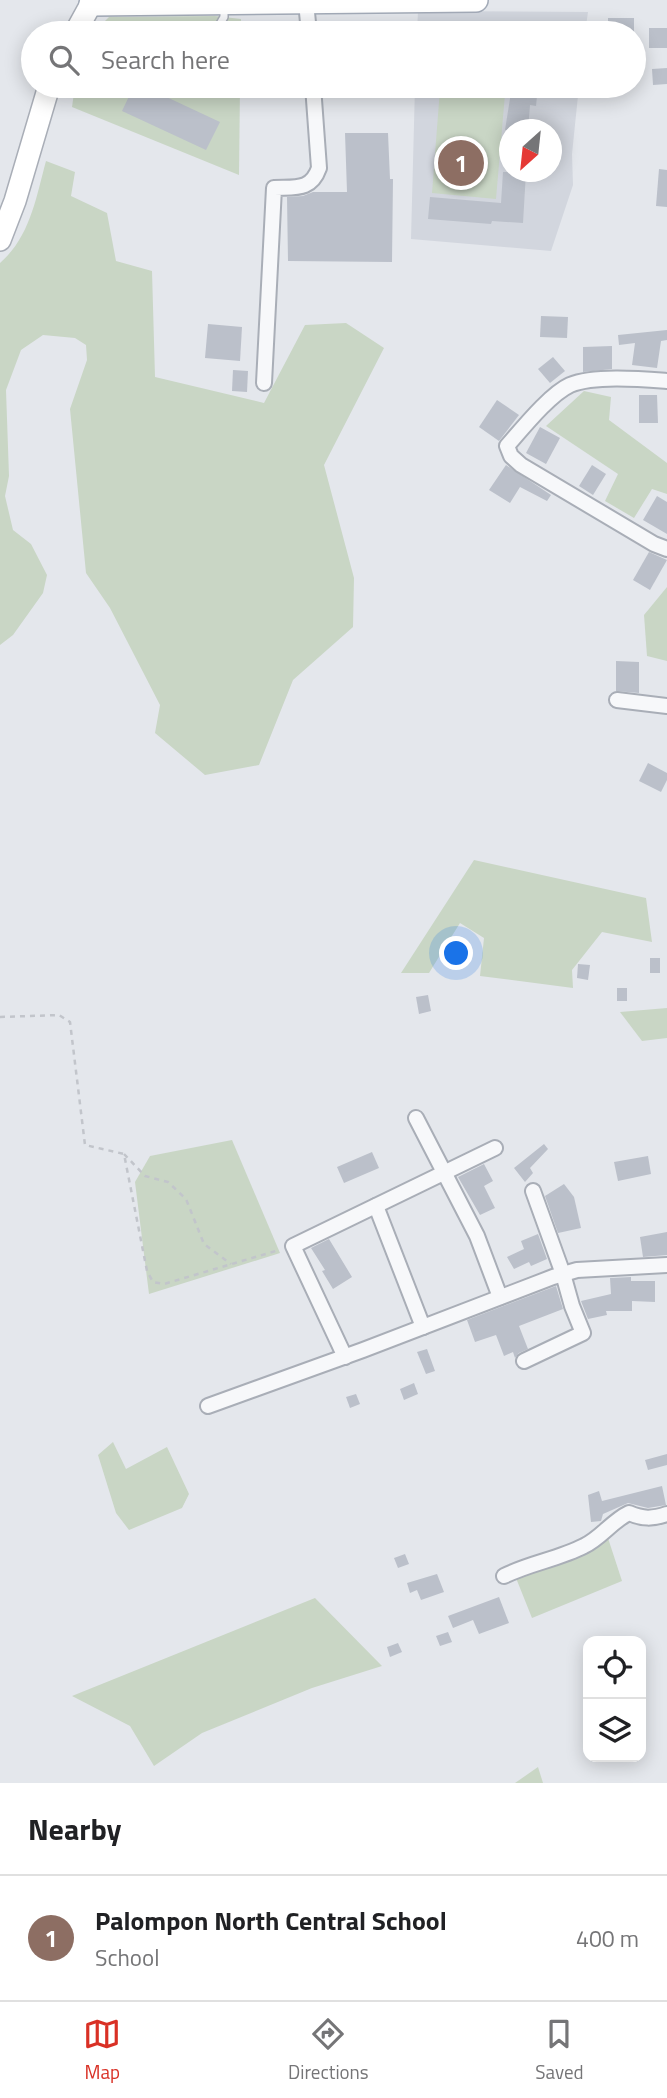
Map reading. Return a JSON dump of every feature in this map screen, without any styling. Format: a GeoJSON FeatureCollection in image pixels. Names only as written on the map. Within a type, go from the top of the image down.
{"type":"FeatureCollection","features":[{"type":"Feature","properties":{"kind":"main road"},"geometry":{"type":"LineString","coordinates":[[82,21],[92,2],[476,0]]}},
{"type":"Feature","properties":{"kind":"main road"},"geometry":{"type":"LineString","coordinates":[[0,240],[15,201],[45,98]]}},
{"type":"Feature","properties":{"kind":"street"},"geometry":{"type":"LineString","coordinates":[[306,2],[308,21]]}},
{"type":"Feature","properties":{"kind":"street"},"geometry":{"type":"LineString","coordinates":[[264,383],[274,188],[304,187],[315,179],[319,168],[314,98]]}},
{"type":"Feature","properties":{"kind":"street"},"geometry":{"type":"LineString","coordinates":[[667,381],[591,380],[568,386],[546,404],[507,446],[511,456],[522,465],[654,544],[667,549]]}},
{"type":"Feature","properties":{"kind":"street"},"geometry":{"type":"LineString","coordinates":[[617,699],[667,706]]}},
{"type":"Feature","properties":{"kind":"street"},"geometry":{"type":"LineString","coordinates":[[416,1118],[477,1237],[500,1297]]}},
{"type":"Feature","properties":{"kind":"street"},"geometry":{"type":"LineString","coordinates":[[345,1357],[293,1246],[495,1148]]}},
{"type":"Feature","properties":{"kind":"street"},"geometry":{"type":"LineString","coordinates":[[524,1361],[583,1333],[533,1191]]}},
{"type":"Feature","properties":{"kind":"street"},"geometry":{"type":"LineString","coordinates":[[376,1206],[423,1327]]}},
{"type":"Feature","properties":{"kind":"street"},"geometry":{"type":"LineString","coordinates":[[208,1406],[577,1270],[667,1265]]}},
{"type":"Feature","properties":{"kind":"street"},"geometry":{"type":"LineString","coordinates":[[504,1576],[582,1548],[629,1513],[641,1518],[667,1514]]}},
{"type":"Feature","properties":{"kind":"lane"},"geometry":{"type":"LineString","coordinates":[[222,21],[224,3]]}},
{"type":"Feature","properties":{"kind":"path"},"geometry":{"type":"LineString","coordinates":[[0,1017],[59,1015],[70,1021],[85,1145],[124,1154],[145,1176],[167,1182],[186,1199],[204,1244],[231,1264]]}},
{"type":"Feature","properties":{"kind":"path"},"geometry":{"type":"LineString","coordinates":[[124,1154],[147,1271],[153,1282],[164,1284],[293,1246]]}},
{"type":"Feature","properties":{"kind":"shaded area"},"geometry":{"type":"Polygon","coordinates":[[[418,11],[588,12],[587,21],[418,21],[418,11]]]}},
{"type":"Feature","properties":{"kind":"shaded area"},"geometry":{"type":"Polygon","coordinates":[[[415,98],[578,98],[572,154],[573,185],[551,251],[411,239],[415,98]]]}},
{"type":"Feature","properties":{"kind":"green space"},"geometry":{"type":"Polygon","coordinates":[[[215,16],[241,21],[105,21],[109,17],[215,16]]]}},
{"type":"Feature","properties":{"kind":"green space"},"geometry":{"type":"Polygon","coordinates":[[[73,98],[240,98],[239,175],[72,107],[73,98]]]}},
{"type":"Feature","properties":{"kind":"green space"},"geometry":{"type":"Polygon","coordinates":[[[439,98],[505,98],[503,119],[499,119],[496,199],[432,193],[439,98]]]}},
{"type":"Feature","properties":{"kind":"green space"},"geometry":{"type":"Polygon","coordinates":[[[46,161],[75,172],[71,196],[107,213],[116,261],[152,271],[155,377],[264,403],[305,325],[346,323],[384,348],[324,465],[354,578],[353,627],[293,680],[259,765],[205,775],[155,733],[160,705],[110,608],[86,573],[70,409],[87,360],[86,345],[75,338],[43,335],[21,350],[6,390],[9,476],[5,496],[13,530],[31,544],[47,575],[43,593],[13,635],[0,645],[0,263],[18,241],[31,216],[46,161]]]}},
{"type":"Feature","properties":{"kind":"green space"},"geometry":{"type":"Polygon","coordinates":[[[584,391],[611,397],[609,420],[667,463],[667,494],[652,489],[634,518],[605,501],[618,474],[546,426],[584,391]]]}},
{"type":"Feature","properties":{"kind":"green space"},"geometry":{"type":"Polygon","coordinates":[[[667,587],[667,661],[647,656],[644,615],[667,587]]]}},
{"type":"Feature","properties":{"kind":"green space"},"geometry":{"type":"Polygon","coordinates":[[[474,860],[646,898],[652,942],[602,932],[572,970],[573,988],[480,976],[484,938],[460,923],[429,973],[401,973],[474,860]]]}},
{"type":"Feature","properties":{"kind":"green space"},"geometry":{"type":"Polygon","coordinates":[[[667,1008],[667,1038],[642,1041],[620,1012],[667,1008]]]}},
{"type":"Feature","properties":{"kind":"green space"},"geometry":{"type":"Polygon","coordinates":[[[232,1140],[280,1253],[149,1294],[135,1182],[150,1156],[232,1140]]]}},
{"type":"Feature","properties":{"kind":"green space"},"geometry":{"type":"Polygon","coordinates":[[[113,1442],[126,1469],[167,1447],[189,1494],[182,1508],[129,1530],[116,1513],[98,1455],[113,1442]]]}},
{"type":"Feature","properties":{"kind":"green space"},"geometry":{"type":"Polygon","coordinates":[[[607,1535],[622,1581],[532,1618],[512,1568],[607,1535]]]}},
{"type":"Feature","properties":{"kind":"green space"},"geometry":{"type":"Polygon","coordinates":[[[315,1598],[382,1666],[312,1688],[202,1733],[154,1766],[130,1726],[72,1696],[315,1598]]]}},
{"type":"Feature","properties":{"kind":"green space"},"geometry":{"type":"Polygon","coordinates":[[[538,1767],[543,1783],[515,1783],[538,1767]]]}},
{"type":"Feature","properties":{"kind":"building"},"geometry":{"type":"Polygon","coordinates":[[[608,18],[634,18],[634,21],[608,21],[608,18]]]}},
{"type":"Feature","properties":{"kind":"building"},"geometry":{"type":"Polygon","coordinates":[[[649,28],[667,28],[667,48],[649,48],[649,28]]]}},
{"type":"Feature","properties":{"kind":"building"},"geometry":{"type":"Polygon","coordinates":[[[667,68],[667,84],[653,85],[652,69],[667,68]]]}},
{"type":"Feature","properties":{"kind":"building"},"geometry":{"type":"Polygon","coordinates":[[[128,98],[169,98],[220,122],[206,150],[122,111],[128,98]]]}},
{"type":"Feature","properties":{"kind":"building"},"geometry":{"type":"Polygon","coordinates":[[[510,98],[537,98],[536,106],[530,105],[529,119],[507,119],[510,98]]]}},
{"type":"Feature","properties":{"kind":"building"},"geometry":{"type":"Polygon","coordinates":[[[345,133],[388,133],[390,179],[393,179],[392,262],[288,261],[287,197],[313,192],[347,192],[345,133]]]}},
{"type":"Feature","properties":{"kind":"building"},"geometry":{"type":"Polygon","coordinates":[[[659,169],[667,170],[667,207],[656,206],[659,169]]]}},
{"type":"Feature","properties":{"kind":"building"},"geometry":{"type":"Polygon","coordinates":[[[502,182],[525,182],[523,223],[492,221],[491,224],[428,219],[430,197],[501,203],[502,182]]]}},
{"type":"Feature","properties":{"kind":"building"},"geometry":{"type":"Polygon","coordinates":[[[541,316],[568,317],[567,338],[540,337],[541,316]]]}},
{"type":"Feature","properties":{"kind":"building"},"geometry":{"type":"Polygon","coordinates":[[[208,324],[242,327],[240,361],[205,358],[208,324]]]}},
{"type":"Feature","properties":{"kind":"building"},"geometry":{"type":"Polygon","coordinates":[[[667,330],[667,340],[661,341],[657,368],[632,365],[635,343],[619,345],[618,335],[667,330]]]}},
{"type":"Feature","properties":{"kind":"building"},"geometry":{"type":"Polygon","coordinates":[[[612,346],[612,369],[583,372],[583,347],[612,346]]]}},
{"type":"Feature","properties":{"kind":"building"},"geometry":{"type":"Polygon","coordinates":[[[553,357],[565,371],[550,383],[538,369],[553,357]]]}},
{"type":"Feature","properties":{"kind":"building"},"geometry":{"type":"Polygon","coordinates":[[[233,370],[248,371],[247,392],[232,391],[233,370]]]}},
{"type":"Feature","properties":{"kind":"building"},"geometry":{"type":"Polygon","coordinates":[[[639,395],[657,395],[658,423],[639,423],[639,395]]]}},
{"type":"Feature","properties":{"kind":"building"},"geometry":{"type":"Polygon","coordinates":[[[497,400],[519,415],[499,441],[479,427],[497,400]]]}},
{"type":"Feature","properties":{"kind":"building"},"geometry":{"type":"Polygon","coordinates":[[[540,427],[560,438],[546,464],[526,453],[540,427]]]}},
{"type":"Feature","properties":{"kind":"building"},"geometry":{"type":"Polygon","coordinates":[[[506,465],[551,495],[547,501],[520,487],[510,503],[489,490],[506,465]]]}},
{"type":"Feature","properties":{"kind":"building"},"geometry":{"type":"Polygon","coordinates":[[[592,465],[606,474],[593,495],[579,486],[592,465]]]}},
{"type":"Feature","properties":{"kind":"building"},"geometry":{"type":"Polygon","coordinates":[[[657,496],[667,502],[667,534],[643,520],[657,496]]]}},
{"type":"Feature","properties":{"kind":"building"},"geometry":{"type":"Polygon","coordinates":[[[649,552],[667,560],[650,590],[633,580],[649,552]]]}},
{"type":"Feature","properties":{"kind":"building"},"geometry":{"type":"Polygon","coordinates":[[[616,661],[639,662],[639,693],[616,691],[616,661]]]}},
{"type":"Feature","properties":{"kind":"building"},"geometry":{"type":"Polygon","coordinates":[[[648,763],[667,773],[667,780],[661,792],[639,781],[648,763]]]}},
{"type":"Feature","properties":{"kind":"building"},"geometry":{"type":"Polygon","coordinates":[[[650,958],[660,958],[660,973],[650,973],[650,958]]]}},
{"type":"Feature","properties":{"kind":"building"},"geometry":{"type":"Polygon","coordinates":[[[578,964],[590,965],[588,980],[577,978],[578,964]]]}},
{"type":"Feature","properties":{"kind":"building"},"geometry":{"type":"Polygon","coordinates":[[[617,988],[627,988],[627,1001],[617,1001],[617,988]]]}},
{"type":"Feature","properties":{"kind":"building"},"geometry":{"type":"Polygon","coordinates":[[[428,995],[431,1011],[419,1014],[416,997],[428,995]]]}},
{"type":"Feature","properties":{"kind":"building"},"geometry":{"type":"Polygon","coordinates":[[[544,1144],[548,1149],[530,1168],[533,1173],[525,1182],[514,1168],[544,1144]]]}},
{"type":"Feature","properties":{"kind":"building"},"geometry":{"type":"Polygon","coordinates":[[[372,1152],[379,1168],[344,1183],[337,1167],[372,1152]]]}},
{"type":"Feature","properties":{"kind":"building"},"geometry":{"type":"Polygon","coordinates":[[[648,1156],[651,1174],[618,1181],[614,1162],[648,1156]]]}},
{"type":"Feature","properties":{"kind":"building"},"geometry":{"type":"Polygon","coordinates":[[[484,1164],[493,1181],[484,1186],[495,1208],[480,1215],[458,1177],[484,1164]]]}},
{"type":"Feature","properties":{"kind":"building"},"geometry":{"type":"Polygon","coordinates":[[[564,1184],[574,1197],[581,1228],[558,1233],[545,1196],[564,1184]]]}},
{"type":"Feature","properties":{"kind":"building"},"geometry":{"type":"Polygon","coordinates":[[[667,1232],[667,1255],[643,1257],[640,1237],[667,1232]]]}},
{"type":"Feature","properties":{"kind":"building"},"geometry":{"type":"Polygon","coordinates":[[[538,1234],[547,1259],[531,1266],[529,1262],[514,1269],[507,1257],[524,1249],[521,1241],[538,1234]]]}},
{"type":"Feature","properties":{"kind":"building"},"geometry":{"type":"Polygon","coordinates":[[[329,1239],[352,1277],[333,1289],[311,1248],[329,1239]]]}},
{"type":"Feature","properties":{"kind":"building"},"geometry":{"type":"Polygon","coordinates":[[[631,1277],[631,1281],[655,1281],[655,1302],[632,1301],[632,1311],[606,1311],[607,1315],[588,1319],[581,1301],[611,1294],[610,1278],[631,1277]]]}},
{"type":"Feature","properties":{"kind":"building"},"geometry":{"type":"Polygon","coordinates":[[[556,1286],[563,1309],[519,1326],[528,1349],[515,1358],[513,1352],[504,1356],[496,1335],[475,1342],[467,1320],[556,1286]]]}},
{"type":"Feature","properties":{"kind":"building"},"geometry":{"type":"Polygon","coordinates":[[[427,1349],[435,1371],[426,1374],[417,1352],[427,1349]]]}},
{"type":"Feature","properties":{"kind":"building"},"geometry":{"type":"Polygon","coordinates":[[[414,1383],[418,1394],[404,1400],[400,1389],[414,1383]]]}},
{"type":"Feature","properties":{"kind":"building"},"geometry":{"type":"Polygon","coordinates":[[[356,1394],[360,1404],[350,1408],[346,1397],[356,1394]]]}},
{"type":"Feature","properties":{"kind":"building"},"geometry":{"type":"Polygon","coordinates":[[[667,1454],[667,1465],[648,1470],[645,1460],[667,1454]]]}},
{"type":"Feature","properties":{"kind":"building"},"geometry":{"type":"Polygon","coordinates":[[[662,1486],[666,1505],[648,1508],[628,1503],[603,1514],[601,1521],[591,1522],[588,1495],[599,1491],[602,1501],[662,1486]]]}},
{"type":"Feature","properties":{"kind":"building"},"geometry":{"type":"Polygon","coordinates":[[[405,1554],[409,1564],[398,1568],[394,1558],[405,1554]]]}},
{"type":"Feature","properties":{"kind":"building"},"geometry":{"type":"Polygon","coordinates":[[[437,1574],[444,1592],[421,1600],[417,1590],[410,1593],[407,1583],[437,1574]]]}},
{"type":"Feature","properties":{"kind":"building"},"geometry":{"type":"Polygon","coordinates":[[[499,1597],[509,1623],[479,1634],[473,1620],[453,1628],[448,1616],[499,1597]]]}},
{"type":"Feature","properties":{"kind":"building"},"geometry":{"type":"Polygon","coordinates":[[[448,1632],[452,1642],[440,1646],[436,1636],[448,1632]]]}},
{"type":"Feature","properties":{"kind":"building"},"geometry":{"type":"Polygon","coordinates":[[[398,1643],[402,1652],[390,1657],[387,1647],[398,1643]]]}},
{"type":"Feature","properties":{"kind":"place","name":"Palompon North Central School"},"geometry":{"type":"Point","coordinates":[461,163]}}]}
